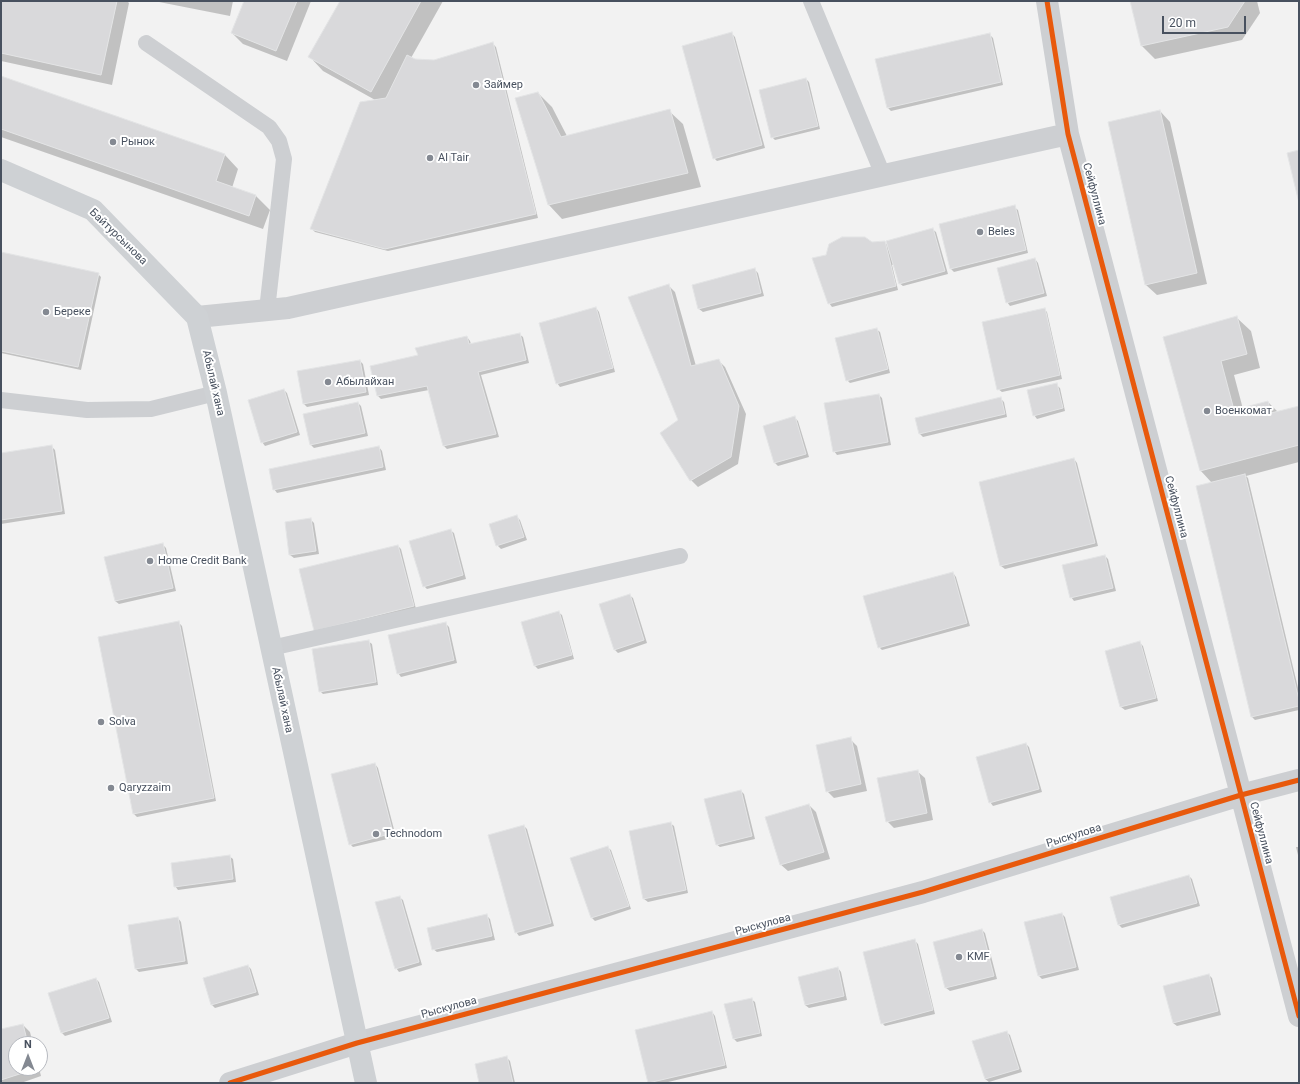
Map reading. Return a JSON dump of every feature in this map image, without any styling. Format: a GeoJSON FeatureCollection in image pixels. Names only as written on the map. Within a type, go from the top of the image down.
{"type":"FeatureCollection","features":[{"type":"Feature","properties":{"kind":"main road","name":"Байтурсынова"},"geometry":{"type":"LineString","coordinates":[[1,170],[93,210],[197,317]]}},
{"type":"Feature","properties":{"kind":"main road","name":"Абылай хана"},"geometry":{"type":"LineString","coordinates":[[197,317],[216,393],[366,1083]]}},
{"type":"Feature","properties":{"kind":"street","name":"Сейфуллина"},"geometry":{"type":"LineString","coordinates":[[1047,1],[1068,134],[1299,1016]]}},
{"type":"Feature","properties":{"kind":"street"},"geometry":{"type":"LineString","coordinates":[[197,317],[288,308],[1068,134]]}},
{"type":"Feature","properties":{"kind":"street","name":"Рыскулова"},"geometry":{"type":"LineString","coordinates":[[230,1083],[277,1076],[357,1043],[924,892],[1241,795],[1299,780]]}},
{"type":"Feature","properties":{"kind":"lane"},"geometry":{"type":"LineString","coordinates":[[811,1],[883,175]]}},
{"type":"Feature","properties":{"kind":"lane"},"geometry":{"type":"LineString","coordinates":[[146,43],[269,127],[279,141],[284,159],[266,310]]}},
{"type":"Feature","properties":{"kind":"lane"},"geometry":{"type":"LineString","coordinates":[[1,400],[86,410],[151,409],[216,393]]}},
{"type":"Feature","properties":{"kind":"lane"},"geometry":{"type":"LineString","coordinates":[[271,648],[680,556]]}},
{"type":"Feature","properties":{"kind":"building"},"geometry":{"type":"Polygon","coordinates":[[[1,1],[117,1],[101,75],[1,53],[1,1]]]}},
{"type":"Feature","properties":{"kind":"building"},"geometry":{"type":"Polygon","coordinates":[[[244,1],[297,1],[276,51],[231,33],[244,1]]]}},
{"type":"Feature","properties":{"kind":"building"},"geometry":{"type":"Polygon","coordinates":[[[340,1],[421,1],[371,92],[308,57],[340,1]]]}},
{"type":"Feature","properties":{"kind":"building"},"geometry":{"type":"Polygon","coordinates":[[[1130,1],[1245,1],[1228,27],[1141,46],[1130,1]]]}},
{"type":"Feature","properties":{"kind":"building"},"geometry":{"type":"Polygon","coordinates":[[[732,32],[762,145],[713,159],[682,46],[732,32]]]}},
{"type":"Feature","properties":{"kind":"building"},"geometry":{"type":"Polygon","coordinates":[[[990,33],[1001,82],[887,108],[875,59],[990,33]]]}},
{"type":"Feature","properties":{"kind":"building","name":"Al Tair"},"geometry":{"type":"Polygon","coordinates":[[[493,42],[536,214],[385,249],[310,229],[360,102],[386,98],[407,55],[415,59],[434,60],[493,42]]]}},
{"type":"Feature","properties":{"kind":"building","name":"Рынок"},"geometry":{"type":"Polygon","coordinates":[[[1,76],[225,154],[216,181],[256,195],[249,216],[1,129],[1,76]]]}},
{"type":"Feature","properties":{"kind":"building"},"geometry":{"type":"Polygon","coordinates":[[[806,78],[818,126],[771,138],[759,90],[806,78]]]}},
{"type":"Feature","properties":{"kind":"building"},"geometry":{"type":"Polygon","coordinates":[[[538,92],[561,137],[670,109],[688,173],[548,205],[515,98],[538,92]]]}},
{"type":"Feature","properties":{"kind":"building"},"geometry":{"type":"Polygon","coordinates":[[[1160,110],[1197,273],[1145,285],[1108,122],[1160,110]]]}},
{"type":"Feature","properties":{"kind":"building"},"geometry":{"type":"Polygon","coordinates":[[[1299,150],[1299,203],[1287,153],[1299,150]]]}},
{"type":"Feature","properties":{"kind":"building"},"geometry":{"type":"Polygon","coordinates":[[[1015,205],[1026,250],[950,269],[939,224],[1015,205]]]}},
{"type":"Feature","properties":{"kind":"building"},"geometry":{"type":"Polygon","coordinates":[[[933,228],[945,271],[899,284],[886,241],[933,228]]]}},
{"type":"Feature","properties":{"kind":"building"},"geometry":{"type":"Polygon","coordinates":[[[842,237],[865,237],[872,242],[885,241],[896,286],[828,304],[812,258],[826,255],[829,244],[842,237]]]}},
{"type":"Feature","properties":{"kind":"building","name":"Береке"},"geometry":{"type":"Polygon","coordinates":[[[1,252],[99,273],[78,367],[1,351],[1,252]]]}},
{"type":"Feature","properties":{"kind":"building"},"geometry":{"type":"Polygon","coordinates":[[[1035,258],[1044,293],[1006,303],[997,268],[1035,258]]]}},
{"type":"Feature","properties":{"kind":"building"},"geometry":{"type":"Polygon","coordinates":[[[755,268],[761,293],[698,309],[692,285],[755,268]]]}},
{"type":"Feature","properties":{"kind":"building"},"geometry":{"type":"Polygon","coordinates":[[[669,284],[691,366],[719,359],[739,406],[731,457],[690,481],[660,433],[678,420],[628,297],[669,284]]]}},
{"type":"Feature","properties":{"kind":"building"},"geometry":{"type":"Polygon","coordinates":[[[596,307],[613,368],[556,384],[539,323],[596,307]]]}},
{"type":"Feature","properties":{"kind":"building"},"geometry":{"type":"Polygon","coordinates":[[[1045,308],[1060,375],[997,390],[982,322],[1045,308]]]}},
{"type":"Feature","properties":{"kind":"building"},"geometry":{"type":"Polygon","coordinates":[[[1237,316],[1247,354],[1221,361],[1234,410],[1268,401],[1271,413],[1299,406],[1299,445],[1200,471],[1163,337],[1237,316]]]}},
{"type":"Feature","properties":{"kind":"building"},"geometry":{"type":"Polygon","coordinates":[[[877,328],[888,369],[846,381],[835,338],[877,328]]]}},
{"type":"Feature","properties":{"kind":"building"},"geometry":{"type":"Polygon","coordinates":[[[520,333],[526,360],[478,372],[496,434],[443,446],[427,386],[377,396],[370,366],[418,355],[415,348],[467,336],[469,344],[520,333]]]}},
{"type":"Feature","properties":{"kind":"building"},"geometry":{"type":"Polygon","coordinates":[[[360,360],[366,392],[303,404],[297,371],[360,360]]]}},
{"type":"Feature","properties":{"kind":"building"},"geometry":{"type":"Polygon","coordinates":[[[1057,383],[1063,408],[1033,416],[1027,390],[1057,383]]]}},
{"type":"Feature","properties":{"kind":"building"},"geometry":{"type":"Polygon","coordinates":[[[284,389],[297,432],[261,443],[248,400],[284,389]]]}},
{"type":"Feature","properties":{"kind":"building"},"geometry":{"type":"Polygon","coordinates":[[[879,394],[888,442],[833,452],[824,403],[879,394]]]}},
{"type":"Feature","properties":{"kind":"building"},"geometry":{"type":"Polygon","coordinates":[[[1001,397],[1005,414],[919,434],[915,418],[1001,397]]]}},
{"type":"Feature","properties":{"kind":"building"},"geometry":{"type":"Polygon","coordinates":[[[358,402],[365,433],[310,445],[303,414],[358,402]]]}},
{"type":"Feature","properties":{"kind":"building"},"geometry":{"type":"Polygon","coordinates":[[[795,416],[806,454],[774,463],[763,426],[795,416]]]}},
{"type":"Feature","properties":{"kind":"building"},"geometry":{"type":"Polygon","coordinates":[[[52,445],[62,511],[1,520],[1,453],[52,445]]]}},
{"type":"Feature","properties":{"kind":"building"},"geometry":{"type":"Polygon","coordinates":[[[379,446],[383,467],[273,490],[269,469],[379,446]]]}},
{"type":"Feature","properties":{"kind":"building"},"geometry":{"type":"Polygon","coordinates":[[[1074,458],[1095,543],[1000,566],[979,482],[1074,458]]]}},
{"type":"Feature","properties":{"kind":"building"},"geometry":{"type":"Polygon","coordinates":[[[1245,474],[1299,700],[1299,706],[1251,717],[1196,486],[1245,474]]]}},
{"type":"Feature","properties":{"kind":"building"},"geometry":{"type":"Polygon","coordinates":[[[517,515],[524,537],[496,546],[489,524],[517,515]]]}},
{"type":"Feature","properties":{"kind":"building"},"geometry":{"type":"Polygon","coordinates":[[[311,518],[316,551],[289,555],[285,522],[311,518]]]}},
{"type":"Feature","properties":{"kind":"building"},"geometry":{"type":"Polygon","coordinates":[[[451,529],[463,575],[423,587],[409,541],[451,529]]]}},
{"type":"Feature","properties":{"kind":"building"},"geometry":{"type":"Polygon","coordinates":[[[163,543],[173,588],[115,601],[104,557],[163,543]]]}},
{"type":"Feature","properties":{"kind":"building"},"geometry":{"type":"Polygon","coordinates":[[[398,545],[414,606],[314,631],[299,569],[398,545]]]}},
{"type":"Feature","properties":{"kind":"building"},"geometry":{"type":"Polygon","coordinates":[[[1105,555],[1113,588],[1070,598],[1062,565],[1105,555]]]}},
{"type":"Feature","properties":{"kind":"building"},"geometry":{"type":"Polygon","coordinates":[[[953,572],[967,623],[878,648],[863,596],[953,572]]]}},
{"type":"Feature","properties":{"kind":"building"},"geometry":{"type":"Polygon","coordinates":[[[630,594],[644,640],[614,650],[599,604],[630,594]]]}},
{"type":"Feature","properties":{"kind":"building"},"geometry":{"type":"Polygon","coordinates":[[[559,611],[572,655],[534,666],[521,622],[559,611]]]}},
{"type":"Feature","properties":{"kind":"building"},"geometry":{"type":"Polygon","coordinates":[[[179,621],[214,798],[133,814],[98,637],[179,621]]]}},
{"type":"Feature","properties":{"kind":"building"},"geometry":{"type":"Polygon","coordinates":[[[446,622],[454,660],[397,674],[388,635],[446,622]]]}},
{"type":"Feature","properties":{"kind":"building"},"geometry":{"type":"Polygon","coordinates":[[[369,640],[376,682],[319,692],[312,649],[369,640]]]}},
{"type":"Feature","properties":{"kind":"building"},"geometry":{"type":"Polygon","coordinates":[[[1140,641],[1156,698],[1120,707],[1105,651],[1140,641]]]}},
{"type":"Feature","properties":{"kind":"building"},"geometry":{"type":"Polygon","coordinates":[[[851,737],[861,784],[826,792],[816,745],[851,737]]]}},
{"type":"Feature","properties":{"kind":"building"},"geometry":{"type":"Polygon","coordinates":[[[1026,743],[1039,789],[989,803],[976,757],[1026,743]]]}},
{"type":"Feature","properties":{"kind":"building"},"geometry":{"type":"Polygon","coordinates":[[[375,763],[393,833],[349,845],[331,774],[375,763]]]}},
{"type":"Feature","properties":{"kind":"building"},"geometry":{"type":"Polygon","coordinates":[[[918,770],[927,813],[886,822],[877,778],[918,770]]]}},
{"type":"Feature","properties":{"kind":"building"},"geometry":{"type":"Polygon","coordinates":[[[741,790],[752,836],[716,845],[704,799],[741,790]]]}},
{"type":"Feature","properties":{"kind":"building"},"geometry":{"type":"Polygon","coordinates":[[[809,804],[824,852],[780,865],[765,817],[809,804]]]}},
{"type":"Feature","properties":{"kind":"building"},"geometry":{"type":"Polygon","coordinates":[[[671,822],[686,890],[643,899],[629,831],[671,822]]]}},
{"type":"Feature","properties":{"kind":"building"},"geometry":{"type":"Polygon","coordinates":[[[524,825],[551,923],[515,933],[488,835],[524,825]]]}},
{"type":"Feature","properties":{"kind":"building"},"geometry":{"type":"Polygon","coordinates":[[[608,846],[629,906],[591,918],[570,858],[608,846]]]}},
{"type":"Feature","properties":{"kind":"building"},"geometry":{"type":"Polygon","coordinates":[[[230,855],[233,879],[174,887],[171,863],[230,855]]]}},
{"type":"Feature","properties":{"kind":"building"},"geometry":{"type":"Polygon","coordinates":[[[1189,875],[1197,903],[1118,925],[1110,897],[1189,875]]]}},
{"type":"Feature","properties":{"kind":"building"},"geometry":{"type":"Polygon","coordinates":[[[400,896],[419,962],[395,969],[375,902],[400,896]]]}},
{"type":"Feature","properties":{"kind":"building"},"geometry":{"type":"Polygon","coordinates":[[[1062,913],[1076,967],[1038,976],[1024,922],[1062,913]]]}},
{"type":"Feature","properties":{"kind":"building"},"geometry":{"type":"Polygon","coordinates":[[[487,914],[492,936],[432,950],[427,928],[487,914]]]}},
{"type":"Feature","properties":{"kind":"building"},"geometry":{"type":"Polygon","coordinates":[[[178,917],[185,961],[135,969],[128,925],[178,917]]]}},
{"type":"Feature","properties":{"kind":"building"},"geometry":{"type":"Polygon","coordinates":[[[982,929],[994,976],[945,988],[933,942],[982,929]]]}},
{"type":"Feature","properties":{"kind":"building"},"geometry":{"type":"Polygon","coordinates":[[[915,939],[933,1010],[881,1024],[863,952],[915,939]]]}},
{"type":"Feature","properties":{"kind":"building"},"geometry":{"type":"Polygon","coordinates":[[[248,965],[256,992],[211,1005],[203,978],[248,965]]]}},
{"type":"Feature","properties":{"kind":"building"},"geometry":{"type":"Polygon","coordinates":[[[838,967],[844,996],[805,1005],[798,977],[838,967]]]}},
{"type":"Feature","properties":{"kind":"building"},"geometry":{"type":"Polygon","coordinates":[[[1209,974],[1218,1011],[1173,1023],[1163,986],[1209,974]]]}},
{"type":"Feature","properties":{"kind":"building"},"geometry":{"type":"Polygon","coordinates":[[[96,978],[109,1018],[61,1033],[48,993],[96,978]]]}},
{"type":"Feature","properties":{"kind":"building"},"geometry":{"type":"Polygon","coordinates":[[[752,998],[760,1033],[733,1039],[724,1004],[752,998]]]}},
{"type":"Feature","properties":{"kind":"building"},"geometry":{"type":"Polygon","coordinates":[[[712,1011],[725,1065],[648,1083],[635,1030],[712,1011]]]}},
{"type":"Feature","properties":{"kind":"building"},"geometry":{"type":"Polygon","coordinates":[[[23,1024],[26,1036],[8,1036],[8,1076],[13,1076],[1,1080],[1,1029],[23,1024]]]}},
{"type":"Feature","properties":{"kind":"building"},"geometry":{"type":"Polygon","coordinates":[[[1007,1031],[1019,1069],[985,1079],[972,1041],[1007,1031]]]}},
{"type":"Feature","properties":{"kind":"building"},"geometry":{"type":"Polygon","coordinates":[[[507,1056],[513,1083],[479,1083],[475,1064],[507,1056]]]}},
{"type":"Feature","properties":{"kind":"cycle path"},"geometry":{"type":"LineString","coordinates":[[1047,1],[1068,134],[1299,1016]]}},
{"type":"Feature","properties":{"kind":"cycle path"},"geometry":{"type":"LineString","coordinates":[[230,1083],[357,1043],[923,892],[1241,795],[1299,780]]}},
{"type":"Feature","properties":{"kind":"place","name":"Займер"},"geometry":{"type":"Point","coordinates":[476,85]}},
{"type":"Feature","properties":{"kind":"place","name":"Рынок"},"geometry":{"type":"Point","coordinates":[113,142]}},
{"type":"Feature","properties":{"kind":"place","name":"Al Tair"},"geometry":{"type":"Point","coordinates":[430,158]}},
{"type":"Feature","properties":{"kind":"place","name":"Beles"},"geometry":{"type":"Point","coordinates":[980,232]}},
{"type":"Feature","properties":{"kind":"place","name":"Береке"},"geometry":{"type":"Point","coordinates":[46,312]}},
{"type":"Feature","properties":{"kind":"place","name":"Абылайхан"},"geometry":{"type":"Point","coordinates":[328,382]}},
{"type":"Feature","properties":{"kind":"place","name":"Военкомат"},"geometry":{"type":"Point","coordinates":[1207,411]}},
{"type":"Feature","properties":{"kind":"place","name":"Home Credit Bank"},"geometry":{"type":"Point","coordinates":[150,561]}},
{"type":"Feature","properties":{"kind":"place","name":"Solva"},"geometry":{"type":"Point","coordinates":[101,722]}},
{"type":"Feature","properties":{"kind":"place","name":"Qaryzzaim"},"geometry":{"type":"Point","coordinates":[111,788]}},
{"type":"Feature","properties":{"kind":"place","name":"Technodom"},"geometry":{"type":"Point","coordinates":[376,834]}},
{"type":"Feature","properties":{"kind":"place","name":"KMF"},"geometry":{"type":"Point","coordinates":[959,957]}}]}
